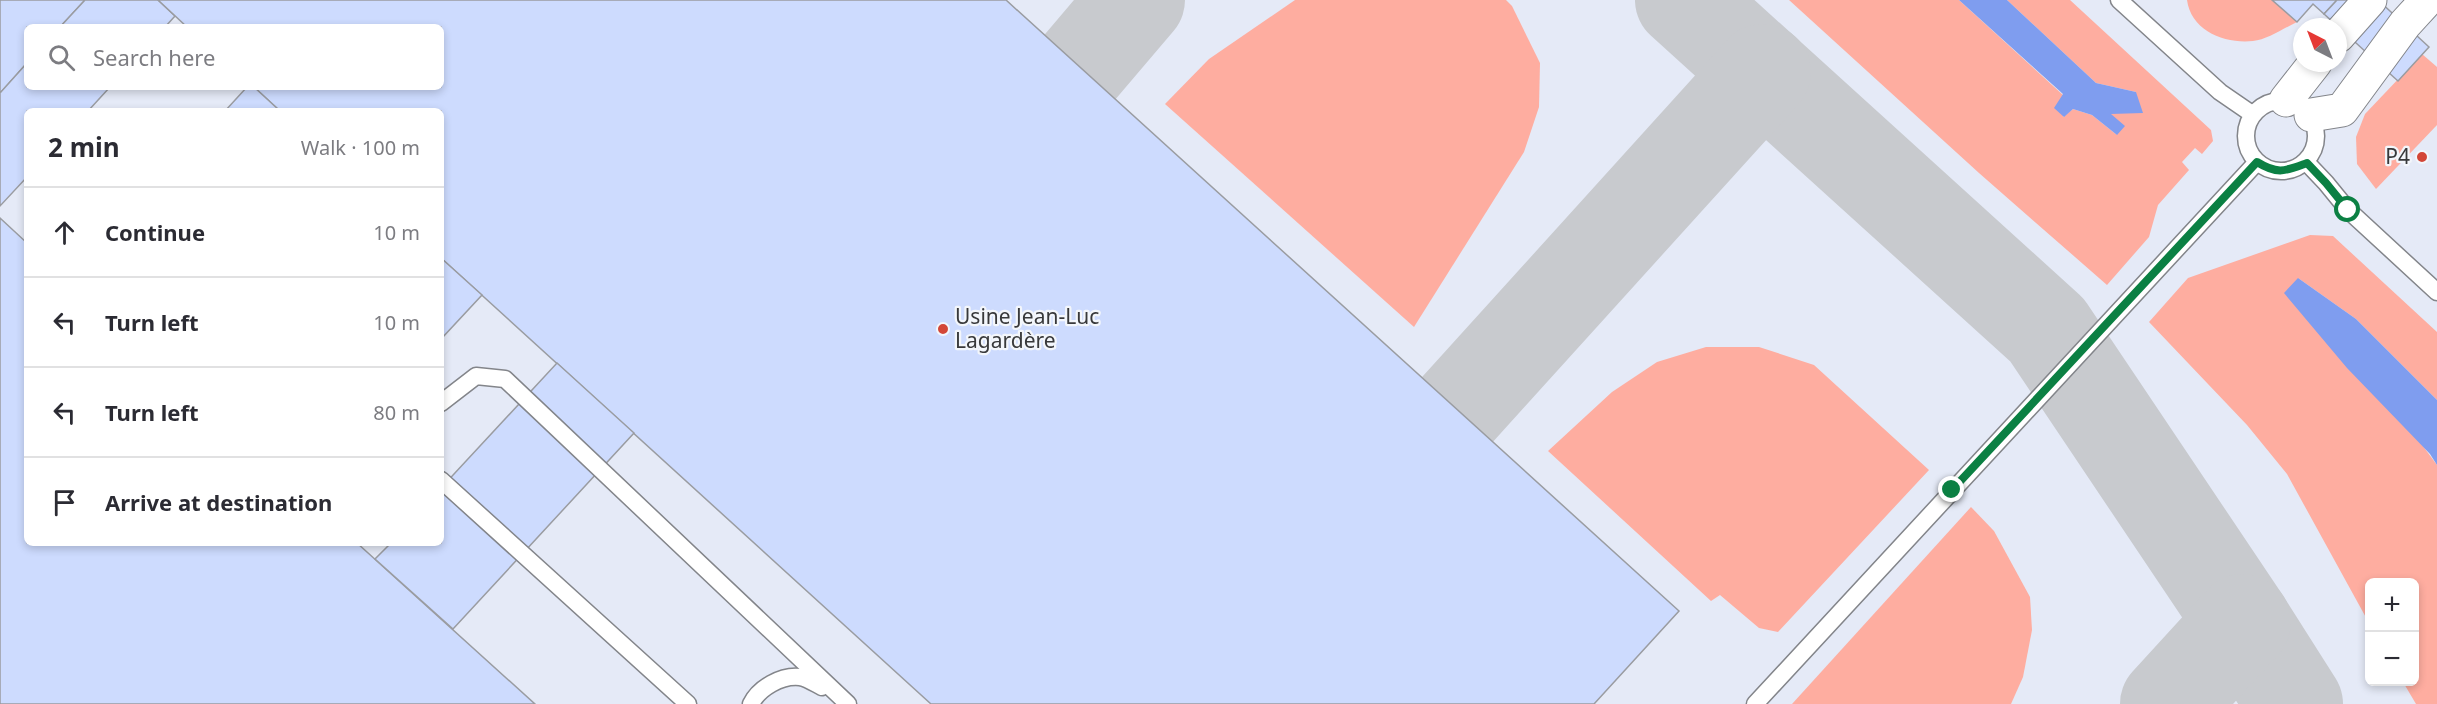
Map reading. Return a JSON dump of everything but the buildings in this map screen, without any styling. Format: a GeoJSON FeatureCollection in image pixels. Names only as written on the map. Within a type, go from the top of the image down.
{"type":"FeatureCollection","features":[{"type":"Feature","properties":{"kind":"street"},"geometry":{"type":"LineString","coordinates":[[2347,26],[2370,0]]}},
{"type":"Feature","properties":{"kind":"street"},"geometry":{"type":"LineString","coordinates":[[2312,72],[2299,108],[2342,110],[2405,24],[2427,0]]}},
{"type":"Feature","properties":{"kind":"lane"},"geometry":{"type":"LineString","coordinates":[[2119,0],[2220,92],[2252,114]]}},
{"type":"Feature","properties":{"kind":"lane"},"geometry":{"type":"LineString","coordinates":[[2272,102],[2299,108],[2317,129],[2316,144],[2307,163],[2285,171],[2270,170],[2257,162],[2246,142],[2246,130],[2252,114],[2272,102]]}},
{"type":"Feature","properties":{"kind":"lane"},"geometry":{"type":"LineString","coordinates":[[1755,704],[2257,162]]}},
{"type":"Feature","properties":{"kind":"lane"},"geometry":{"type":"LineString","coordinates":[[2307,163],[2348,210],[2437,292]]}},
{"type":"Feature","properties":{"kind":"lane"},"geometry":{"type":"LineString","coordinates":[[444,401],[476,376],[505,379],[837,698]]}},
{"type":"Feature","properties":{"kind":"lane"},"geometry":{"type":"LineString","coordinates":[[444,483],[688,704]]}},
{"type":"Feature","properties":{"kind":"lane"},"geometry":{"type":"LineString","coordinates":[[751,704],[755,696],[776,681],[800,677],[848,704]]}},
{"type":"Feature","properties":{"kind":"shaded area"},"geometry":{"type":"Polygon","coordinates":[[[0,0],[2437,0],[2437,704],[0,704],[0,0]]]}},
{"type":"Feature","properties":{"kind":"shaded area"},"geometry":{"type":"Polygon","coordinates":[[[1295,0],[1506,0],[1512,6],[1540,63],[1539,107],[1524,152],[1414,327],[1165,104],[1209,59],[1295,0]]]}},
{"type":"Feature","properties":{"kind":"shaded area"},"geometry":{"type":"Polygon","coordinates":[[[1789,0],[1959,0],[2063,95],[2063,117],[2073,109],[2092,115],[2117,135],[2110,114],[2136,92],[2096,83],[2007,0],[2070,0],[2211,130],[2213,141],[2202,154],[2195,148],[2182,162],[2189,170],[2158,205],[2149,237],[2107,285],[1979,173],[1789,0]]]}},
{"type":"Feature","properties":{"kind":"shaded area"},"geometry":{"type":"Polygon","coordinates":[[[2187,0],[2272,0],[2293,18],[2293,24],[2258,40],[2231,40],[2221,38],[2202,27],[2190,11],[2187,0]]]}},
{"type":"Feature","properties":{"kind":"shaded area"},"geometry":{"type":"Polygon","coordinates":[[[2422,54],[2437,67],[2437,125],[2376,189],[2357,164],[2356,137],[2365,114],[2422,54]]]}},
{"type":"Feature","properties":{"kind":"shaded area"},"geometry":{"type":"Polygon","coordinates":[[[2310,235],[2333,236],[2437,332],[2437,400],[2356,319],[2298,278],[2437,465],[2437,704],[2416,704],[2405,686],[2419,686],[2419,578],[2365,578],[2365,616],[2287,474],[2247,425],[2149,322],[2188,278],[2310,235]]]}},
{"type":"Feature","properties":{"kind":"shaded area"},"geometry":{"type":"Polygon","coordinates":[[[1706,347],[1759,347],[1814,365],[1929,470],[1778,632],[1759,628],[1720,595],[1711,601],[1548,451],[1612,392],[1657,362],[1706,347]]]}},
{"type":"Feature","properties":{"kind":"shaded area"},"geometry":{"type":"Polygon","coordinates":[[[1971,507],[1994,531],[2030,597],[2032,630],[2023,677],[2011,704],[1792,704],[1971,507]]]}},
{"type":"Feature","properties":{"kind":"water"},"geometry":{"type":"Polygon","coordinates":[[[1959,0],[2007,0],[2096,83],[2136,92],[2143,113],[2111,114],[2125,126],[2117,135],[2092,115],[2073,109],[2064,117],[2054,108],[2063,94],[1959,0]]]}},
{"type":"Feature","properties":{"kind":"water"},"geometry":{"type":"Polygon","coordinates":[[[2298,278],[2356,319],[2437,400],[2437,465],[2430,454],[2347,368],[2284,293],[2298,278]]]}},
{"type":"Feature","properties":{"kind":"taxiway"},"geometry":{"type":"LineString","coordinates":[[1080,67],[1137,0]]}},
{"type":"Feature","properties":{"kind":"taxiway"},"geometry":{"type":"LineString","coordinates":[[1683,0],[2047,330],[2243,622],[2295,704]]}},
{"type":"Feature","properties":{"kind":"taxiway"},"geometry":{"type":"LineString","coordinates":[[1457,410],[1763,72]]}},
{"type":"Feature","properties":{"kind":"taxiway"},"geometry":{"type":"LineString","coordinates":[[2168,704],[2243,622]]}},
{"type":"Feature","properties":{"kind":"place","name":"P4"},"geometry":{"type":"Point","coordinates":[2422,157]}},
{"type":"Feature","properties":{"kind":"place","name":"Usine Jean-Luc Lagardère"},"geometry":{"type":"Point","coordinates":[943,329]}},
{"type":"Feature","properties":{"kind":"route"},"geometry":{"type":"LineString","coordinates":[[1952,490],[2257,162],[2270,170],[2285,171],[2307,163],[2348,210]]}}]}
